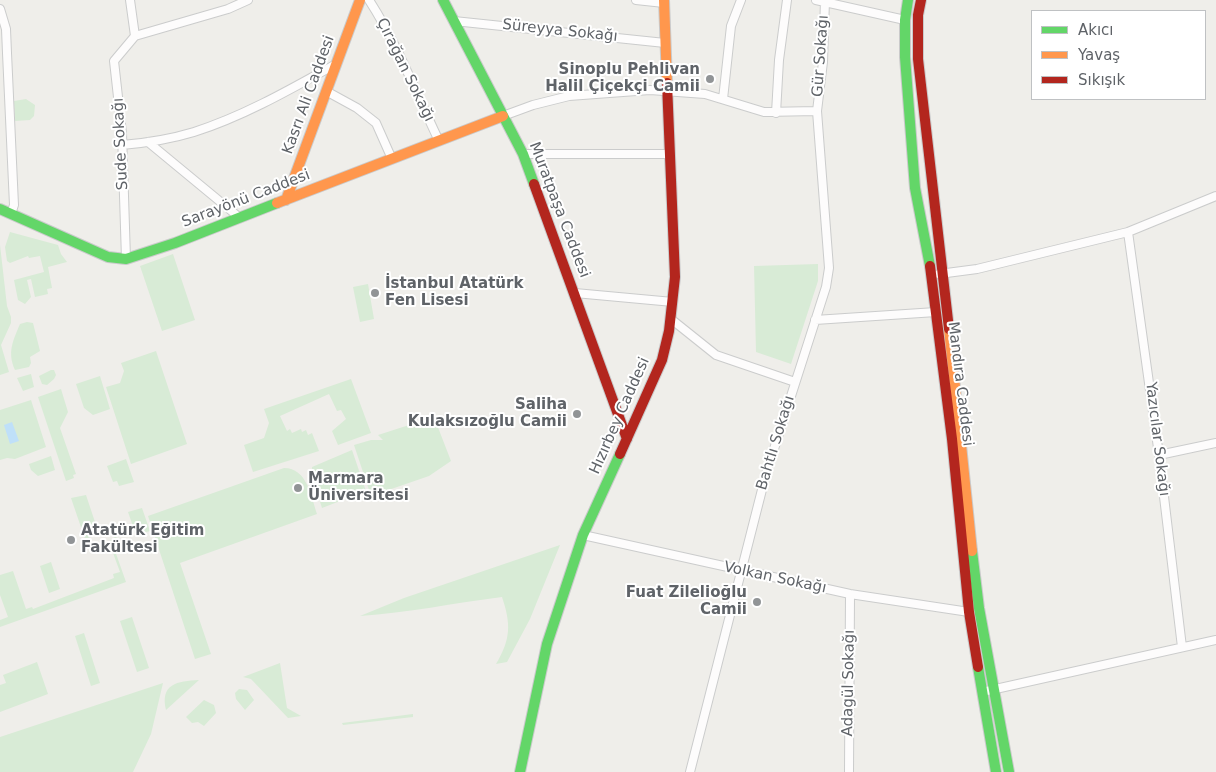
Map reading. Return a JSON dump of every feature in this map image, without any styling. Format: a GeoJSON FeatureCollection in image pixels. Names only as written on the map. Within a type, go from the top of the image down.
{"type":"FeatureCollection","features":[{"type":"Feature","properties":{"kind":"street"},"geometry":{"type":"LineString","coordinates":[[130,0],[135,36],[228,9],[248,0]]}},
{"type":"Feature","properties":{"kind":"street","name":"Kasrı Ali Caddesi"},"geometry":{"type":"LineString","coordinates":[[286,200],[360,0]]}},
{"type":"Feature","properties":{"kind":"street","name":"Çırağan Sokağı"},"geometry":{"type":"LineString","coordinates":[[369,0],[387,28],[408,69],[439,140]]}},
{"type":"Feature","properties":{"kind":"street","name":"Muratpaşa Caddesi"},"geometry":{"type":"LineString","coordinates":[[443,0],[523,154],[627,440]]}},
{"type":"Feature","properties":{"kind":"street"},"geometry":{"type":"LineString","coordinates":[[636,0],[664,2]]}},
{"type":"Feature","properties":{"kind":"street"},"geometry":{"type":"LineString","coordinates":[[722,99],[731,26],[741,0]]}},
{"type":"Feature","properties":{"kind":"street"},"geometry":{"type":"LineString","coordinates":[[776,113],[779,60],[787,0]]}},
{"type":"Feature","properties":{"kind":"street"},"geometry":{"type":"LineString","coordinates":[[816,0],[905,20]]}},
{"type":"Feature","properties":{"kind":"street","name":"Mandıra Caddesi"},"geometry":{"type":"LineString","coordinates":[[908,0],[905,20],[907,97],[915,188],[932,275],[952,439],[969,612],[996,772]]}},
{"type":"Feature","properties":{"kind":"street","name":"Mandıra Caddesi"},"geometry":{"type":"LineString","coordinates":[[921,0],[918,14],[918,58],[935,216],[944,274],[965,493],[979,608],[992,690],[1009,772]]}},
{"type":"Feature","properties":{"kind":"street","name":"Gür Sokağı"},"geometry":{"type":"LineString","coordinates":[[503,116],[533,105],[569,96],[628,91],[705,94],[764,112],[817,111],[823,62],[825,1]]}},
{"type":"Feature","properties":{"kind":"street","name":"Hızırbey Caddesi"},"geometry":{"type":"LineString","coordinates":[[520,772],[547,644],[583,535],[662,360],[671,319],[675,277],[664,2]]}},
{"type":"Feature","properties":{"kind":"street"},"geometry":{"type":"LineString","coordinates":[[0,9],[6,29],[14,205],[11,214]]}},
{"type":"Feature","properties":{"kind":"street","name":"Süreyya Sokağı"},"geometry":{"type":"LineString","coordinates":[[454,21],[666,43]]}},
{"type":"Feature","properties":{"kind":"street","name":"Sude Sokağı"},"geometry":{"type":"LineString","coordinates":[[126,259],[122,145],[114,61],[135,36]]}},
{"type":"Feature","properties":{"kind":"street"},"geometry":{"type":"LineString","coordinates":[[122,145],[148,142],[194,132],[268,101],[336,64]]}},
{"type":"Feature","properties":{"kind":"street"},"geometry":{"type":"LineString","coordinates":[[326,91],[357,108],[376,122],[392,159]]}},
{"type":"Feature","properties":{"kind":"street","name":"Bahtlı Sokağı"},"geometry":{"type":"LineString","coordinates":[[690,772],[766,474],[815,320],[829,268],[817,111]]}},
{"type":"Feature","properties":{"kind":"street","name":"Sarayönü Caddesi"},"geometry":{"type":"LineString","coordinates":[[126,259],[240,218],[503,116]]}},
{"type":"Feature","properties":{"kind":"street"},"geometry":{"type":"LineString","coordinates":[[148,142],[240,218]]}},
{"type":"Feature","properties":{"kind":"street"},"geometry":{"type":"LineString","coordinates":[[523,154],[670,154]]}},
{"type":"Feature","properties":{"kind":"street"},"geometry":{"type":"LineString","coordinates":[[932,275],[986,267],[1128,232],[1216,196]]}},
{"type":"Feature","properties":{"kind":"street"},"geometry":{"type":"LineString","coordinates":[[0,209],[108,257],[126,259]]}},
{"type":"Feature","properties":{"kind":"street","name":"Yazıcılar Sokağı"},"geometry":{"type":"LineString","coordinates":[[1128,232],[1160,454],[1182,647]]}},
{"type":"Feature","properties":{"kind":"street"},"geometry":{"type":"LineString","coordinates":[[575,293],[672,302]]}},
{"type":"Feature","properties":{"kind":"street"},"geometry":{"type":"LineString","coordinates":[[815,320],[936,312]]}},
{"type":"Feature","properties":{"kind":"street"},"geometry":{"type":"LineString","coordinates":[[671,319],[716,354],[795,382]]}},
{"type":"Feature","properties":{"kind":"street"},"geometry":{"type":"LineString","coordinates":[[1160,454],[1216,443]]}},
{"type":"Feature","properties":{"kind":"street","name":"Volkan Sokağı"},"geometry":{"type":"LineString","coordinates":[[583,535],[850,594],[969,612]]}},
{"type":"Feature","properties":{"kind":"street","name":"Adagül Sokağı"},"geometry":{"type":"LineString","coordinates":[[848,772],[850,594]]}},
{"type":"Feature","properties":{"kind":"street"},"geometry":{"type":"LineString","coordinates":[[982,692],[1216,640]]}},
{"type":"Feature","properties":{"kind":"green space"},"geometry":{"type":"Polygon","coordinates":[[[26,99],[35,105],[34,116],[30,120],[15,121],[14,101],[26,99]]]}},
{"type":"Feature","properties":{"kind":"green space"},"geometry":{"type":"Polygon","coordinates":[[[10,232],[58,245],[61,254],[67,262],[48,267],[52,288],[47,289],[48,294],[35,297],[31,279],[27,280],[31,297],[25,304],[18,300],[14,280],[44,272],[40,256],[29,258],[28,256],[10,263],[7,261],[5,247],[10,232]]]}},
{"type":"Feature","properties":{"kind":"green space"},"geometry":{"type":"Polygon","coordinates":[[[0,245],[7,306],[11,323],[1,345],[9,372],[0,375],[0,245]]]}},
{"type":"Feature","properties":{"kind":"green space"},"geometry":{"type":"Polygon","coordinates":[[[173,254],[195,320],[162,331],[140,266],[173,254]]]}},
{"type":"Feature","properties":{"kind":"green space"},"geometry":{"type":"Polygon","coordinates":[[[818,264],[818,281],[791,364],[756,352],[754,266],[818,264]]]}},
{"type":"Feature","properties":{"kind":"green space"},"geometry":{"type":"Polygon","coordinates":[[[368,284],[374,319],[360,322],[353,287],[368,284]]]}},
{"type":"Feature","properties":{"kind":"green space"},"geometry":{"type":"Polygon","coordinates":[[[33,323],[40,351],[30,357],[31,363],[29,367],[15,370],[11,358],[12,347],[20,324],[33,323]]]}},
{"type":"Feature","properties":{"kind":"green space"},"geometry":{"type":"Polygon","coordinates":[[[156,351],[187,444],[131,464],[106,387],[120,383],[124,371],[121,363],[156,351]]]}},
{"type":"Feature","properties":{"kind":"green space"},"geometry":{"type":"Polygon","coordinates":[[[54,370],[56,375],[54,379],[47,385],[42,384],[39,376],[54,370]]]}},
{"type":"Feature","properties":{"kind":"green space"},"geometry":{"type":"Polygon","coordinates":[[[31,374],[34,387],[23,391],[17,378],[31,374]]]}},
{"type":"Feature","properties":{"kind":"green space"},"geometry":{"type":"Polygon","coordinates":[[[100,376],[110,409],[93,415],[84,408],[76,384],[100,376]]]}},
{"type":"Feature","properties":{"kind":"green space"},"geometry":{"type":"Polygon","coordinates":[[[351,379],[371,433],[338,445],[332,431],[346,419],[341,410],[337,411],[329,394],[280,416],[287,431],[290,429],[292,433],[301,429],[302,432],[306,430],[308,435],[312,433],[319,451],[253,472],[244,445],[264,438],[269,423],[264,409],[351,379]]]}},
{"type":"Feature","properties":{"kind":"green space"},"geometry":{"type":"Polygon","coordinates":[[[61,389],[68,412],[60,428],[76,474],[73,475],[74,478],[66,481],[38,397],[61,389]]]}},
{"type":"Feature","properties":{"kind":"green space"},"geometry":{"type":"Polygon","coordinates":[[[31,400],[46,447],[15,459],[7,458],[0,460],[0,410],[31,400]]]}},
{"type":"Feature","properties":{"kind":"green space"},"geometry":{"type":"Polygon","coordinates":[[[434,417],[451,461],[429,476],[371,496],[354,445],[371,440],[383,440],[378,435],[434,417]]]}},
{"type":"Feature","properties":{"kind":"green space"},"geometry":{"type":"Polygon","coordinates":[[[352,450],[366,491],[322,508],[312,476],[312,467],[352,450]]]}},
{"type":"Feature","properties":{"kind":"green space"},"geometry":{"type":"Polygon","coordinates":[[[51,456],[55,470],[38,476],[31,470],[29,464],[51,456]]]}},
{"type":"Feature","properties":{"kind":"green space"},"geometry":{"type":"Polygon","coordinates":[[[126,459],[134,482],[119,486],[117,481],[113,482],[107,466],[126,459]]]}},
{"type":"Feature","properties":{"kind":"green space"},"geometry":{"type":"Polygon","coordinates":[[[284,468],[292,469],[303,478],[307,484],[317,514],[180,563],[211,654],[195,659],[148,516],[284,468]]]}},
{"type":"Feature","properties":{"kind":"green space"},"geometry":{"type":"Polygon","coordinates":[[[86,495],[99,534],[85,539],[71,498],[86,495]]]}},
{"type":"Feature","properties":{"kind":"green space"},"geometry":{"type":"Polygon","coordinates":[[[142,508],[150,531],[136,535],[128,512],[142,508]]]}},
{"type":"Feature","properties":{"kind":"green space"},"geometry":{"type":"Polygon","coordinates":[[[116,536],[119,546],[114,548],[126,582],[0,627],[0,620],[8,617],[0,595],[0,575],[13,571],[26,609],[32,607],[33,609],[114,578],[113,574],[120,572],[109,542],[116,536]]]}},
{"type":"Feature","properties":{"kind":"green space"},"geometry":{"type":"Polygon","coordinates":[[[560,545],[530,619],[507,662],[496,664],[505,647],[508,631],[507,615],[502,597],[360,616],[404,598],[560,545]]]}},
{"type":"Feature","properties":{"kind":"green space"},"geometry":{"type":"Polygon","coordinates":[[[51,562],[60,589],[49,593],[40,566],[51,562]]]}},
{"type":"Feature","properties":{"kind":"green space"},"geometry":{"type":"Polygon","coordinates":[[[132,617],[149,668],[137,672],[120,621],[132,617]]]}},
{"type":"Feature","properties":{"kind":"green space"},"geometry":{"type":"Polygon","coordinates":[[[84,633],[100,683],[91,686],[75,636],[84,633]]]}},
{"type":"Feature","properties":{"kind":"green space"},"geometry":{"type":"Polygon","coordinates":[[[37,662],[48,694],[0,712],[0,685],[6,683],[3,675],[37,662]]]}},
{"type":"Feature","properties":{"kind":"green space"},"geometry":{"type":"Polygon","coordinates":[[[280,663],[287,708],[301,716],[288,718],[251,679],[243,677],[280,663]]]}},
{"type":"Feature","properties":{"kind":"green space"},"geometry":{"type":"Polygon","coordinates":[[[199,680],[166,710],[165,701],[168,689],[177,683],[199,680]]]}},
{"type":"Feature","properties":{"kind":"green space"},"geometry":{"type":"Polygon","coordinates":[[[163,683],[151,734],[133,772],[0,772],[0,737],[163,683]]]}},
{"type":"Feature","properties":{"kind":"green space"},"geometry":{"type":"Polygon","coordinates":[[[239,689],[247,690],[254,700],[245,710],[236,699],[235,693],[239,689]]]}},
{"type":"Feature","properties":{"kind":"green space"},"geometry":{"type":"Polygon","coordinates":[[[204,700],[214,705],[216,713],[204,726],[198,722],[192,723],[186,717],[204,700]]]}},
{"type":"Feature","properties":{"kind":"green space"},"geometry":{"type":"Polygon","coordinates":[[[413,714],[413,717],[343,725],[342,723],[413,714]]]}},
{"type":"Feature","properties":{"kind":"water"},"geometry":{"type":"Polygon","coordinates":[[[12,422],[19,441],[10,444],[4,425],[12,422]]]}},
{"type":"Feature","properties":{"kind":"traffic: fast"},"geometry":{"type":"LineString","coordinates":[[443,0],[523,154],[534,184]]}},
{"type":"Feature","properties":{"kind":"traffic: fast"},"geometry":{"type":"LineString","coordinates":[[908,0],[905,20],[905,57],[915,188],[930,266]]}},
{"type":"Feature","properties":{"kind":"traffic: fast"},"geometry":{"type":"LineString","coordinates":[[0,209],[108,257],[126,259],[175,243],[277,203]]}},
{"type":"Feature","properties":{"kind":"traffic: fast"},"geometry":{"type":"LineString","coordinates":[[520,772],[547,644],[583,535],[620,454]]}},
{"type":"Feature","properties":{"kind":"traffic: fast"},"geometry":{"type":"LineString","coordinates":[[972,551],[979,608],[1009,772]]}},
{"type":"Feature","properties":{"kind":"traffic: fast"},"geometry":{"type":"LineString","coordinates":[[978,667],[996,772]]}},
{"type":"Feature","properties":{"kind":"traffic: slow"},"geometry":{"type":"LineString","coordinates":[[286,200],[360,0]]}},
{"type":"Feature","properties":{"kind":"traffic: slow"},"geometry":{"type":"LineString","coordinates":[[664,0],[667,83]]}},
{"type":"Feature","properties":{"kind":"traffic: slow"},"geometry":{"type":"LineString","coordinates":[[277,203],[503,116]]}},
{"type":"Feature","properties":{"kind":"traffic: slow"},"geometry":{"type":"LineString","coordinates":[[949,329],[972,551]]}},
{"type":"Feature","properties":{"kind":"traffic: jam"},"geometry":{"type":"LineString","coordinates":[[921,0],[918,15],[918,59],[949,329]]}},
{"type":"Feature","properties":{"kind":"traffic: jam"},"geometry":{"type":"LineString","coordinates":[[620,454],[662,360],[669,331],[675,277],[667,83]]}},
{"type":"Feature","properties":{"kind":"traffic: jam"},"geometry":{"type":"LineString","coordinates":[[534,184],[627,439]]}},
{"type":"Feature","properties":{"kind":"traffic: jam"},"geometry":{"type":"LineString","coordinates":[[930,266],[952,439],[969,612],[978,667]]}},
{"type":"Feature","properties":{"kind":"place","name":"Sinoplu Pehlivan Halil Çiçekçi Camii"},"geometry":{"type":"Point","coordinates":[710,79]}},
{"type":"Feature","properties":{"kind":"place","name":"İstanbul Atatürk Fen Lisesi"},"geometry":{"type":"Point","coordinates":[375,293]}},
{"type":"Feature","properties":{"kind":"place","name":"Saliha Kulaksızoğlu Camii"},"geometry":{"type":"Point","coordinates":[577,414]}},
{"type":"Feature","properties":{"kind":"place","name":"Marmara Üniversitesi"},"geometry":{"type":"Point","coordinates":[298,488]}},
{"type":"Feature","properties":{"kind":"place","name":"Atatürk Eğitim Fakültesi"},"geometry":{"type":"Point","coordinates":[71,540]}},
{"type":"Feature","properties":{"kind":"place","name":"Fuat Zilelioğlu Camii"},"geometry":{"type":"Point","coordinates":[757,602]}}]}
